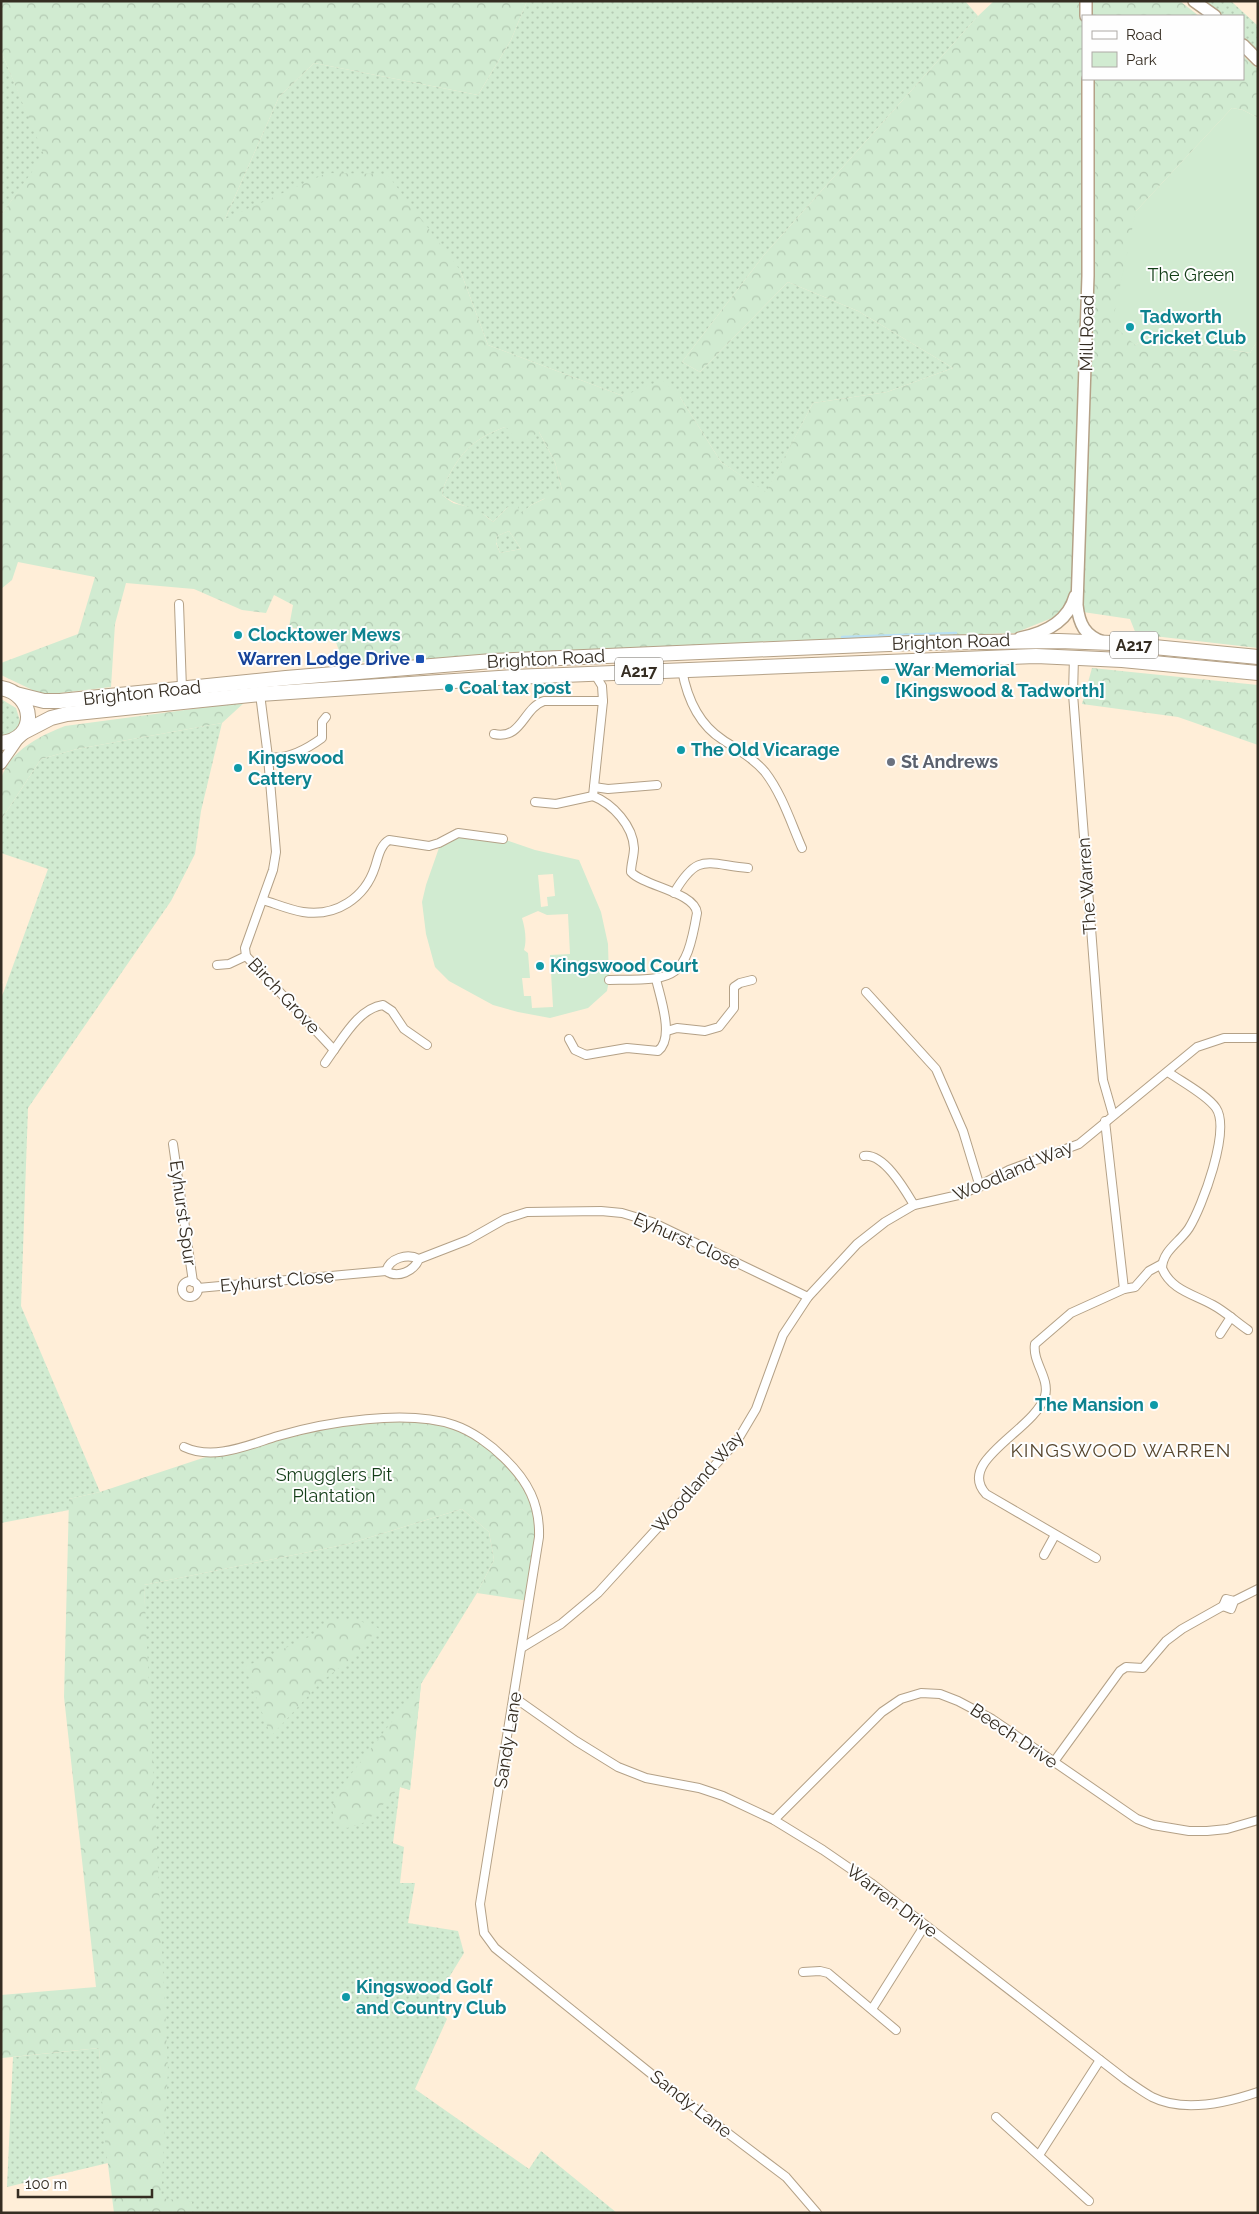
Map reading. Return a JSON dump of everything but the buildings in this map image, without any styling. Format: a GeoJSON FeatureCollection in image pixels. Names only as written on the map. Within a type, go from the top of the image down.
{"type":"FeatureCollection","features":[{"type":"Feature","properties":{"kind":"highway","name":"Brighton Road"},"geometry":{"type":"LineString","coordinates":[[16,694],[44,701],[60,701],[286,678],[492,661],[1010,640],[1107,643],[1258,657]]}},
{"type":"Feature","properties":{"kind":"highway","name":"Brighton Road"},"geometry":{"type":"LineString","coordinates":[[22,735],[52,718],[67,714],[260,694],[594,673],[998,656],[1074,657],[1258,673]]}},
{"type":"Feature","properties":{"kind":"highway","name":"A217"},"geometry":{"type":"LineString","coordinates":[[1,688],[16,694]]}},
{"type":"Feature","properties":{"kind":"highway"},"geometry":{"type":"LineString","coordinates":[[16,694],[28,712],[22,735]]}},
{"type":"Feature","properties":{"kind":"highway","name":"A217"},"geometry":{"type":"LineString","coordinates":[[1,743],[22,735]]}},
{"type":"Feature","properties":{"kind":"main road"},"geometry":{"type":"LineString","coordinates":[[1086,1],[1086,15]]}},
{"type":"Feature","properties":{"kind":"main road"},"geometry":{"type":"LineString","coordinates":[[1194,1],[1214,15]]}},
{"type":"Feature","properties":{"kind":"main road"},"geometry":{"type":"LineString","coordinates":[[1244,45],[1258,60]]}},
{"type":"Feature","properties":{"kind":"main road","name":"Mill Road"},"geometry":{"type":"LineString","coordinates":[[1088,80],[1088,295],[1077,586],[1078,614],[1084,630],[1090,636],[1107,643]]}},
{"type":"Feature","properties":{"kind":"main road","name":"Mill Road"},"geometry":{"type":"LineString","coordinates":[[1010,640],[1043,631],[1063,619],[1070,609],[1077,586]]}},
{"type":"Feature","properties":{"kind":"street"},"geometry":{"type":"LineString","coordinates":[[179,604],[182,689]]}},
{"type":"Feature","properties":{"kind":"street","name":"The Warren"},"geometry":{"type":"LineString","coordinates":[[1074,657],[1072,694],[1100,1054],[1103,1080],[1113,1115]]}},
{"type":"Feature","properties":{"kind":"street"},"geometry":{"type":"LineString","coordinates":[[682,670],[685,690],[700,718],[714,734],[752,758],[765,773],[776,790],[802,848]]}},
{"type":"Feature","properties":{"kind":"street"},"geometry":{"type":"LineString","coordinates":[[593,796],[603,701],[602,686],[594,673]]}},
{"type":"Feature","properties":{"kind":"street","name":"Birch Grove"},"geometry":{"type":"LineString","coordinates":[[260,694],[268,757],[276,852],[263,900],[245,948],[246,956],[334,1050],[355,1022],[374,1007],[383,1005],[392,1011],[404,1029],[427,1045]]}},
{"type":"Feature","properties":{"kind":"street"},"geometry":{"type":"LineString","coordinates":[[494,734],[500,735],[513,732],[523,723],[536,705],[544,701],[603,701]]}},
{"type":"Feature","properties":{"kind":"street"},"geometry":{"type":"LineString","coordinates":[[268,757],[276,758],[307,750],[322,738],[322,722],[326,717]]}},
{"type":"Feature","properties":{"kind":"street"},"geometry":{"type":"LineString","coordinates":[[1,764],[22,735]]}},
{"type":"Feature","properties":{"kind":"street"},"geometry":{"type":"LineString","coordinates":[[594,787],[608,789],[658,785]]}},
{"type":"Feature","properties":{"kind":"street"},"geometry":{"type":"LineString","coordinates":[[535,802],[556,804],[593,796],[614,809],[631,836],[634,855],[631,872],[634,876],[674,893],[695,906],[696,918],[684,961],[671,975],[656,979],[610,980]]}},
{"type":"Feature","properties":{"kind":"street"},"geometry":{"type":"LineString","coordinates":[[263,900],[304,912],[332,911],[351,902],[365,889],[372,878],[383,845],[389,840],[429,846],[458,833],[503,839]]}},
{"type":"Feature","properties":{"kind":"street"},"geometry":{"type":"LineString","coordinates":[[674,893],[686,873],[698,865],[711,863],[748,868]]}},
{"type":"Feature","properties":{"kind":"street"},"geometry":{"type":"LineString","coordinates":[[217,964],[229,964],[246,956]]}},
{"type":"Feature","properties":{"kind":"street"},"geometry":{"type":"LineString","coordinates":[[569,1039],[574,1050],[586,1055],[627,1048],[655,1052],[662,1048],[667,1031],[656,979]]}},
{"type":"Feature","properties":{"kind":"street"},"geometry":{"type":"LineString","coordinates":[[667,1031],[681,1028],[705,1031],[719,1027],[734,1008],[734,988],[740,983],[752,980]]}},
{"type":"Feature","properties":{"kind":"street"},"geometry":{"type":"LineString","coordinates":[[866,992],[936,1069],[963,1130],[980,1186]]}},
{"type":"Feature","properties":{"kind":"street","name":"Woodland Way"},"geometry":{"type":"LineString","coordinates":[[523,1647],[562,1624],[598,1594],[737,1441],[756,1409],[782,1335],[808,1297],[857,1244],[885,1222],[914,1205],[956,1197],[1009,1170],[1079,1144],[1168,1072],[1186,1055],[1211,1041],[1224,1038],[1258,1038]]}},
{"type":"Feature","properties":{"kind":"street"},"geometry":{"type":"LineString","coordinates":[[325,1063],[334,1050]]}},
{"type":"Feature","properties":{"kind":"street"},"geometry":{"type":"LineString","coordinates":[[1096,1558],[986,1494],[980,1488],[977,1478],[979,1468],[986,1459],[1039,1409],[1045,1396],[1046,1384],[1034,1351],[1035,1344],[1071,1313],[1124,1289],[1135,1287],[1149,1271],[1162,1264],[1170,1248],[1189,1227],[1213,1169],[1221,1137],[1218,1110],[1210,1101],[1168,1072]]}},
{"type":"Feature","properties":{"kind":"street"},"geometry":{"type":"LineString","coordinates":[[1106,1121],[1124,1289]]}},
{"type":"Feature","properties":{"kind":"street","name":"Eyhurst Spur"},"geometry":{"type":"LineString","coordinates":[[173,1144],[196,1285]]}},
{"type":"Feature","properties":{"kind":"street"},"geometry":{"type":"LineString","coordinates":[[864,1156],[872,1155],[884,1164],[914,1205]]}},
{"type":"Feature","properties":{"kind":"street","name":"Eyhurst Close"},"geometry":{"type":"LineString","coordinates":[[196,1285],[386,1271],[390,1274],[401,1274],[414,1266],[419,1259],[468,1240],[516,1215],[527,1212],[601,1210],[622,1213],[652,1222],[808,1297]]}},
{"type":"Feature","properties":{"kind":"street","name":"Eyhurst Close"},"geometry":{"type":"LineString","coordinates":[[386,1271],[387,1267],[396,1259],[406,1256],[419,1259]]}},
{"type":"Feature","properties":{"kind":"street"},"geometry":{"type":"LineString","coordinates":[[1162,1264],[1166,1278],[1172,1284],[1186,1293],[1214,1305],[1248,1330]]}},
{"type":"Feature","properties":{"kind":"street"},"geometry":{"type":"LineString","coordinates":[[1220,1334],[1231,1318]]}},
{"type":"Feature","properties":{"kind":"street","name":"Sandy Lane"},"geometry":{"type":"LineString","coordinates":[[184,1447],[208,1454],[343,1421],[419,1418],[452,1424],[464,1429],[496,1450],[520,1473],[535,1498],[539,1513],[539,1537],[515,1698],[480,1904],[484,1934],[508,1960],[578,2013],[680,2097],[786,2177],[817,2213]]}},
{"type":"Feature","properties":{"kind":"street"},"geometry":{"type":"LineString","coordinates":[[1044,1554],[1055,1535]]}},
{"type":"Feature","properties":{"kind":"street"},"geometry":{"type":"LineString","coordinates":[[1053,1763],[1120,1671],[1126,1667],[1143,1668],[1166,1641],[1182,1629],[1224,1606],[1231,1609],[1234,1602],[1258,1589]]}},
{"type":"Feature","properties":{"kind":"street","name":"Beech Drive"},"geometry":{"type":"LineString","coordinates":[[774,1820],[882,1712],[901,1699],[921,1693],[940,1694],[977,1709],[1137,1819],[1154,1825],[1189,1831],[1227,1829],[1258,1820]]}},
{"type":"Feature","properties":{"kind":"street","name":"Warren Drive"},"geometry":{"type":"LineString","coordinates":[[515,1698],[576,1741],[618,1767],[646,1778],[699,1788],[723,1796],[774,1820],[863,1878],[1100,2060],[1154,2098],[1181,2105],[1212,2104],[1258,2092]]}},
{"type":"Feature","properties":{"kind":"street"},"geometry":{"type":"LineString","coordinates":[[872,2008],[925,1926]]}},
{"type":"Feature","properties":{"kind":"street"},"geometry":{"type":"LineString","coordinates":[[803,1972],[820,1971],[828,1973],[896,2030]]}},
{"type":"Feature","properties":{"kind":"street"},"geometry":{"type":"LineString","coordinates":[[1039,2155],[1100,2060]]}},
{"type":"Feature","properties":{"kind":"street"},"geometry":{"type":"LineString","coordinates":[[996,2116],[1089,2200]]}},
{"type":"Feature","properties":{"kind":"green space"},"geometry":{"type":"Polygon","coordinates":[[[1,1],[527,1],[511,40],[478,95],[314,63],[279,97],[225,219],[327,173],[387,174],[460,270],[488,345],[623,396],[662,380],[680,397],[721,462],[766,492],[813,403],[887,392],[953,368],[858,311],[788,282],[700,372],[682,362],[764,255],[978,16],[994,1],[1180,1],[1198,15],[1082,15],[1082,80],[1244,80],[1244,57],[1258,69],[1258,118],[1243,110],[1232,108],[1136,211],[1135,345],[1151,336],[1250,353],[1258,340],[1258,648],[1136,634],[1130,619],[1083,612],[1075,598],[1052,618],[1015,633],[778,641],[343,663],[332,630],[312,632],[289,627],[293,605],[274,595],[266,613],[242,610],[194,589],[126,583],[115,624],[111,687],[43,695],[1,675],[1,663],[78,634],[95,577],[18,562],[12,580],[1,589],[1,215],[44,155],[1,51],[1,1]],[[505,427],[480,439],[468,448],[452,470],[442,495],[453,503],[477,509],[493,522],[508,507],[518,505],[519,515],[531,505],[544,499],[549,490],[562,490],[555,462],[539,432],[525,441],[513,439],[510,430],[505,427]],[[509,531],[497,536],[496,543],[500,553],[521,549],[509,531]]]}},
{"type":"Feature","properties":{"kind":"green space"},"geometry":{"type":"Polygon","coordinates":[[[527,1],[965,1],[978,16],[764,255],[682,362],[700,372],[788,282],[858,311],[953,368],[887,392],[813,403],[766,493],[721,462],[680,397],[623,396],[488,345],[460,270],[225,219],[279,97],[314,63],[478,95],[511,40],[527,1]]]}},
{"type":"Feature","properties":{"kind":"green space"},"geometry":{"type":"Polygon","coordinates":[[[1194,1],[1231,1],[1258,26],[1258,60],[1244,46],[1244,15],[1214,15],[1194,1]]]}},
{"type":"Feature","properties":{"kind":"green space"},"geometry":{"type":"Polygon","coordinates":[[[1,51],[45,155],[1,215],[1,51]]]}},
{"type":"Feature","properties":{"kind":"green space","name":"The Green"},"geometry":{"type":"Polygon","coordinates":[[[1232,108],[1243,110],[1258,118],[1258,340],[1250,353],[1152,336],[1135,345],[1112,324],[1136,211],[1232,108]]]}},
{"type":"Feature","properties":{"kind":"green space"},"geometry":{"type":"Polygon","coordinates":[[[505,427],[539,432],[555,462],[562,490],[531,505],[519,516],[508,507],[493,522],[480,512],[455,503],[442,495],[452,470],[468,448],[480,439],[505,427]]]}},
{"type":"Feature","properties":{"kind":"green space"},"geometry":{"type":"Polygon","coordinates":[[[509,531],[521,549],[500,553],[496,542],[497,536],[509,531]]]}},
{"type":"Feature","properties":{"kind":"green space"},"geometry":{"type":"Polygon","coordinates":[[[1092,668],[1258,685],[1258,745],[1178,717],[1082,704],[1092,668]]]}},
{"type":"Feature","properties":{"kind":"green space"},"geometry":{"type":"Polygon","coordinates":[[[1,699],[16,708],[21,724],[19,729],[1,738],[1,699]]]}},
{"type":"Feature","properties":{"kind":"green space"},"geometry":{"type":"Polygon","coordinates":[[[245,702],[222,723],[77,749],[41,759],[1,820],[1,780],[6,767],[20,751],[47,734],[65,726],[245,702]]]}},
{"type":"Feature","properties":{"kind":"green space"},"geometry":{"type":"Polygon","coordinates":[[[222,723],[201,811],[195,854],[171,901],[28,1108],[21,1306],[100,1492],[69,1499],[69,1510],[1,1523],[1,999],[48,869],[1,853],[1,820],[41,759],[77,749],[222,723]]]}},
{"type":"Feature","properties":{"kind":"green space"},"geometry":{"type":"Polygon","coordinates":[[[458,833],[503,839],[535,850],[579,860],[601,912],[608,944],[609,980],[607,991],[588,1008],[550,1018],[493,1005],[449,981],[435,967],[426,934],[422,902],[440,845],[458,833]],[[553,874],[538,875],[541,907],[548,906],[547,897],[555,896],[553,874]],[[538,911],[522,918],[525,934],[524,950],[528,953],[530,978],[522,978],[524,996],[531,996],[532,1008],[553,1007],[550,955],[570,954],[568,914],[547,915],[538,911]]]}},
{"type":"Feature","properties":{"kind":"green space","name":"Smugglers Pit Plantation"},"geometry":{"type":"Polygon","coordinates":[[[419,1418],[464,1429],[520,1473],[539,1513],[529,1601],[477,1593],[494,1560],[489,1532],[462,1509],[348,1544],[144,1585],[168,2070],[161,2198],[192,2202],[192,2213],[114,2213],[104,2133],[99,2048],[2,2058],[1,2052],[1,1995],[96,1987],[64,1697],[69,1499],[100,1492],[221,1452],[343,1421],[419,1418]]]}},
{"type":"Feature","properties":{"kind":"green space"},"geometry":{"type":"Polygon","coordinates":[[[462,1509],[489,1532],[494,1560],[477,1593],[421,1684],[410,1790],[400,1787],[393,1843],[404,1847],[400,1883],[415,1883],[408,1923],[458,1931],[464,1953],[440,1992],[439,2011],[447,2019],[415,2089],[529,2169],[541,2151],[617,2213],[160,2213],[144,1585],[348,1544],[462,1509]]]}},
{"type":"Feature","properties":{"kind":"green space"},"geometry":{"type":"Polygon","coordinates":[[[357,1620],[379,1628],[352,1658],[322,1681],[271,1736],[245,1667],[313,1635],[331,1621],[357,1620]]]}},
{"type":"Feature","properties":{"kind":"green space"},"geometry":{"type":"Polygon","coordinates":[[[421,1684],[410,1790],[400,1787],[366,1822],[347,1828],[334,1821],[332,1806],[341,1787],[421,1684]]]}},
{"type":"Feature","properties":{"kind":"green space"},"geometry":{"type":"Polygon","coordinates":[[[99,2048],[108,2163],[7,2187],[13,2057],[99,2048]]]}},
{"type":"Feature","properties":{"kind":"waterway"},"geometry":{"type":"LineString","coordinates":[[842,637],[956,633]]}},
{"type":"Feature","properties":{"kind":"place","name":"Tadworth Cricket Club"},"geometry":{"type":"Point","coordinates":[1130,327]}},
{"type":"Feature","properties":{"kind":"place","name":"Clocktower Mews"},"geometry":{"type":"Point","coordinates":[238,635]}},
{"type":"Feature","properties":{"kind":"place","name":"Warren Lodge Drive"},"geometry":{"type":"Point","coordinates":[420,659]}},
{"type":"Feature","properties":{"kind":"place","name":"War Memorial [Kingswood & Tadworth]"},"geometry":{"type":"Point","coordinates":[885,680]}},
{"type":"Feature","properties":{"kind":"place","name":"Coal tax post"},"geometry":{"type":"Point","coordinates":[449,688]}},
{"type":"Feature","properties":{"kind":"place","name":"The Old Vicarage"},"geometry":{"type":"Point","coordinates":[681,750]}},
{"type":"Feature","properties":{"kind":"place","name":"St Andrews"},"geometry":{"type":"Point","coordinates":[891,762]}},
{"type":"Feature","properties":{"kind":"place","name":"Kingswood Cattery"},"geometry":{"type":"Point","coordinates":[238,768]}},
{"type":"Feature","properties":{"kind":"place","name":"Kingswood Court"},"geometry":{"type":"Point","coordinates":[540,966]}},
{"type":"Feature","properties":{"kind":"place","name":"The Mansion"},"geometry":{"type":"Point","coordinates":[1154,1405]}},
{"type":"Feature","properties":{"kind":"place","name":"Kingswood Golf and Country Club"},"geometry":{"type":"Point","coordinates":[346,1997]}},
{"type":"Feature","properties":{"kind":"district","name":"KINGSWOOD WARREN"},"geometry":{"type":"Point","coordinates":[1121,1450]}}]}
